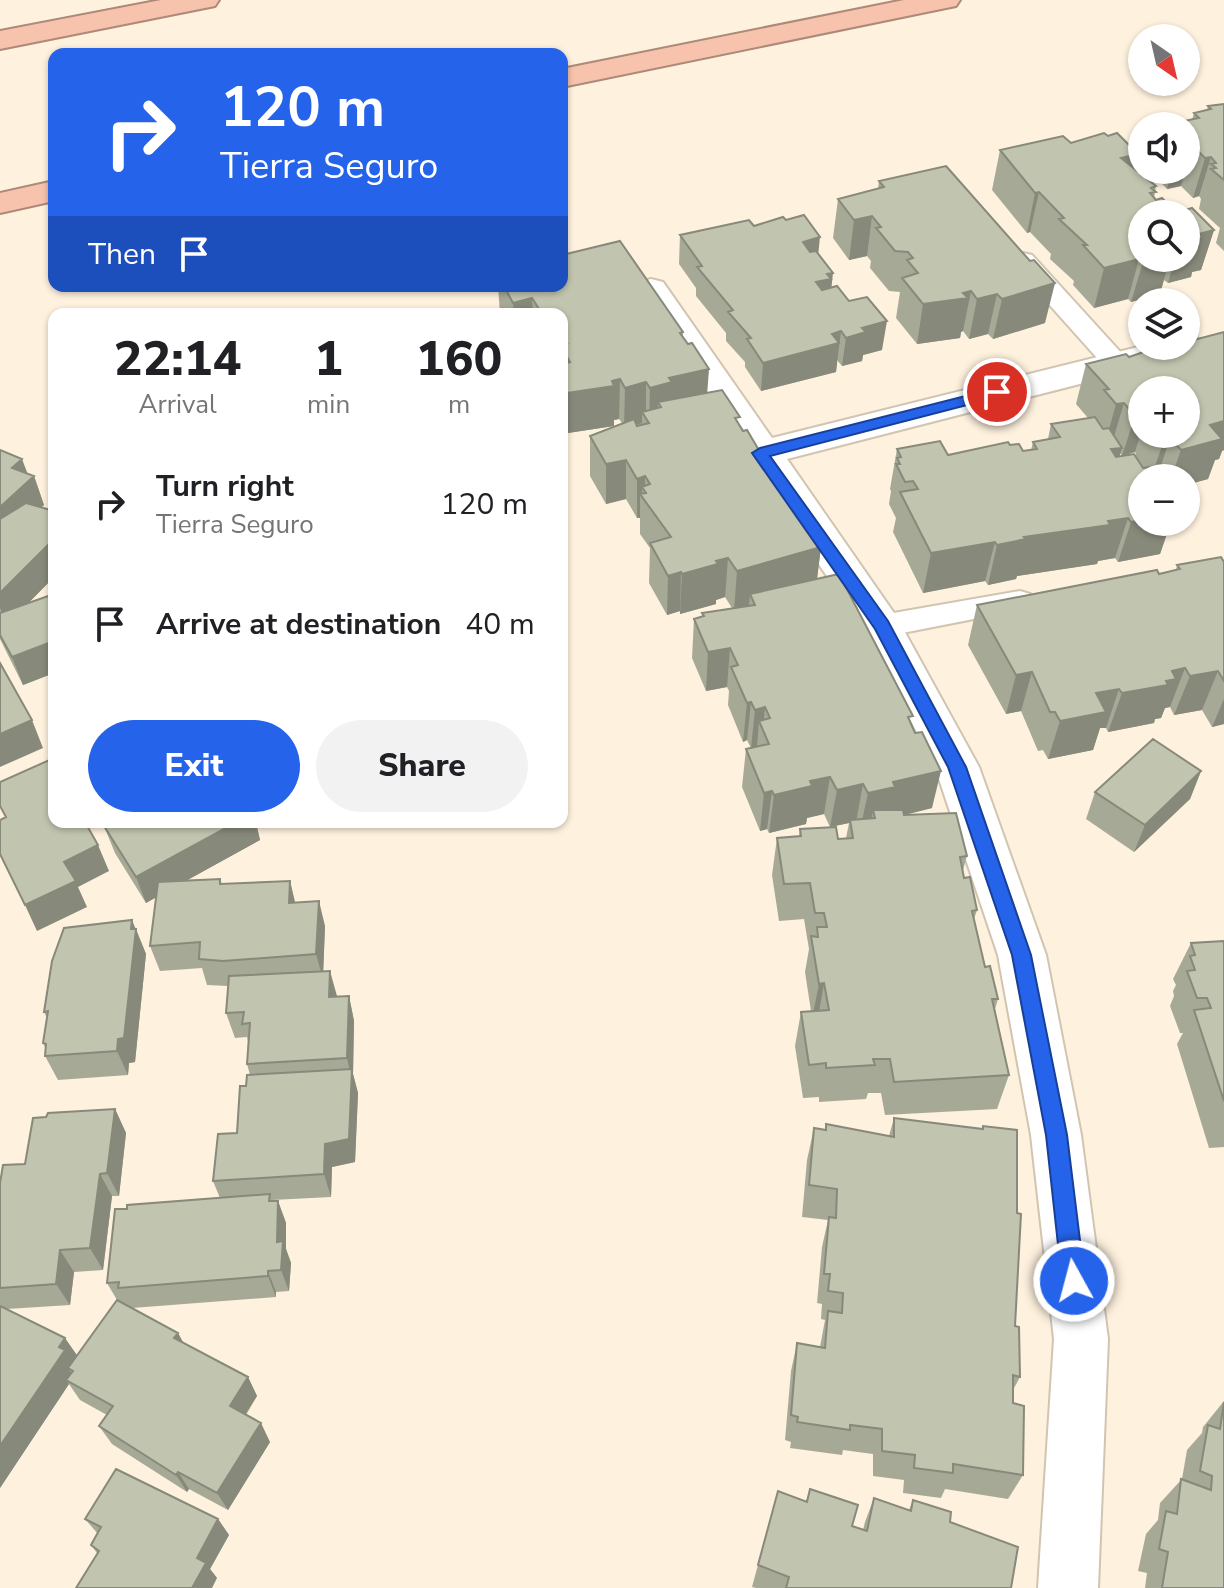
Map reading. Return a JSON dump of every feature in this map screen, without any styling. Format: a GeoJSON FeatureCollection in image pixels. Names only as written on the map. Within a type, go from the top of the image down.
{"type":"FeatureCollection","features":[{"type":"Feature","properties":{"kind":"highway"},"geometry":{"type":"LineString","coordinates":[[0,40],[205,0]]}},
{"type":"Feature","properties":{"kind":"highway"},"geometry":{"type":"LineString","coordinates":[[568,77],[946,0]]}},
{"type":"Feature","properties":{"kind":"highway"},"geometry":{"type":"LineString","coordinates":[[0,203],[48,192]]}},
{"type":"Feature","properties":{"kind":"street"},"geometry":{"type":"LineString","coordinates":[[640,274],[760,453],[882,626],[957,767],[1022,955],[1056,1135],[1081,1339],[1068,1588]]}},
{"type":"Feature","properties":{"kind":"street"},"geometry":{"type":"LineString","coordinates":[[760,453],[1128,359]]}},
{"type":"Feature","properties":{"kind":"lane"},"geometry":{"type":"LineString","coordinates":[[1010,245],[1115,362]]}},
{"type":"Feature","properties":{"kind":"lane"},"geometry":{"type":"LineString","coordinates":[[882,626],[1049,596]]}},
{"type":"Feature","properties":{"kind":"building"},"geometry":{"type":"Polygon","coordinates":[[[1224,104],[1224,180],[1211,169],[1216,168],[1211,164],[1216,163],[1211,157],[1205,158],[1200,153],[1198,112],[1211,109],[1208,106],[1224,104]]]}},
{"type":"Feature","properties":{"kind":"building"},"geometry":{"type":"Polygon","coordinates":[[[1104,133],[1108,136],[1117,133],[1128,144],[1128,156],[1121,158],[1128,164],[1128,184],[1156,186],[1151,188],[1156,192],[1150,193],[1156,200],[1128,200],[1128,262],[1104,268],[1083,245],[1087,245],[1059,219],[1064,218],[1039,192],[1035,193],[1000,150],[1063,136],[1071,143],[1104,133]]]}},
{"type":"Feature","properties":{"kind":"building"},"geometry":{"type":"Polygon","coordinates":[[[946,166],[1030,261],[1034,260],[1055,283],[1002,299],[997,294],[977,299],[971,291],[963,293],[968,298],[923,304],[902,278],[918,273],[907,260],[913,258],[908,252],[895,251],[876,228],[881,227],[872,216],[854,220],[838,199],[884,187],[879,181],[946,166]]]}},
{"type":"Feature","properties":{"kind":"building"},"geometry":{"type":"Polygon","coordinates":[[[804,215],[820,237],[803,242],[810,252],[816,251],[833,273],[827,274],[831,279],[816,282],[822,290],[837,286],[849,301],[867,297],[887,321],[862,328],[866,332],[846,338],[841,331],[832,334],[839,343],[763,363],[747,339],[751,338],[728,312],[733,310],[697,267],[702,266],[680,235],[749,220],[754,226],[783,217],[786,220],[804,215]]]}},
{"type":"Feature","properties":{"kind":"building"},"geometry":{"type":"Polygon","coordinates":[[[1200,216],[1214,230],[1200,234],[1200,216]]]}},
{"type":"Feature","properties":{"kind":"building"},"geometry":{"type":"Polygon","coordinates":[[[620,241],[683,332],[680,333],[688,344],[692,343],[709,369],[669,378],[672,382],[650,388],[646,382],[625,388],[620,379],[612,381],[614,386],[568,393],[568,308],[538,308],[532,298],[513,303],[507,292],[568,292],[568,254],[620,241]]]}},
{"type":"Feature","properties":{"kind":"building"},"geometry":{"type":"Polygon","coordinates":[[[1224,332],[1224,421],[1210,425],[1222,439],[1200,445],[1200,376],[1128,376],[1128,408],[1124,403],[1116,404],[1104,390],[1109,389],[1086,364],[1126,354],[1128,360],[1200,360],[1200,338],[1224,332]]]}},
{"type":"Feature","properties":{"kind":"building"},"geometry":{"type":"Polygon","coordinates":[[[722,390],[740,417],[735,418],[743,431],[747,430],[779,484],[783,483],[796,502],[792,503],[821,547],[737,571],[728,558],[716,561],[718,564],[668,576],[650,543],[671,537],[640,494],[646,493],[642,487],[650,484],[645,476],[637,479],[626,460],[606,464],[590,436],[634,419],[637,426],[649,423],[642,412],[661,407],[658,402],[722,390]]]}},
{"type":"Feature","properties":{"kind":"building"},"geometry":{"type":"Polygon","coordinates":[[[1095,417],[1103,429],[1109,428],[1122,448],[1111,449],[1116,457],[1134,454],[1140,464],[1128,464],[1128,518],[1108,521],[1110,525],[931,553],[900,492],[918,489],[913,481],[905,482],[896,464],[900,464],[897,458],[901,457],[897,449],[940,441],[948,455],[1008,442],[1010,445],[1019,444],[1023,451],[1037,449],[1033,442],[1060,437],[1051,424],[1095,417]]]}},
{"type":"Feature","properties":{"kind":"building"},"geometry":{"type":"Polygon","coordinates":[[[0,450],[22,459],[12,468],[34,476],[0,507],[0,450]]]}},
{"type":"Feature","properties":{"kind":"building"},"geometry":{"type":"Polygon","coordinates":[[[26,503],[48,509],[48,545],[0,593],[0,519],[26,503]]]}},
{"type":"Feature","properties":{"kind":"building"},"geometry":{"type":"Polygon","coordinates":[[[1221,557],[1224,562],[1224,681],[1218,671],[1190,676],[1185,668],[1172,671],[1176,679],[1166,681],[1168,685],[1122,693],[1119,689],[1096,693],[1106,712],[1060,721],[1055,712],[1050,712],[1032,672],[1016,675],[977,605],[1157,570],[1159,574],[1180,569],[1177,565],[1221,557]]]}},
{"type":"Feature","properties":{"kind":"building"},"geometry":{"type":"Polygon","coordinates":[[[839,574],[913,716],[908,717],[915,733],[922,732],[941,771],[893,782],[895,787],[868,793],[863,784],[837,790],[830,777],[810,781],[812,786],[774,795],[772,791],[764,793],[746,749],[769,744],[759,721],[770,718],[765,707],[755,710],[751,702],[747,703],[731,667],[738,665],[730,648],[708,652],[694,619],[704,616],[702,613],[755,605],[750,594],[839,574]]]}},
{"type":"Feature","properties":{"kind":"building"},"geometry":{"type":"Polygon","coordinates":[[[48,596],[48,643],[12,657],[0,635],[0,613],[48,596]]]}},
{"type":"Feature","properties":{"kind":"building"},"geometry":{"type":"Polygon","coordinates":[[[0,663],[32,720],[0,734],[0,663]]]}},
{"type":"Feature","properties":{"kind":"building"},"geometry":{"type":"Polygon","coordinates":[[[1153,739],[1201,771],[1145,825],[1095,792],[1153,739]]]}},
{"type":"Feature","properties":{"kind":"building"},"geometry":{"type":"Polygon","coordinates":[[[48,761],[48,828],[88,828],[98,845],[64,862],[76,881],[25,905],[0,854],[0,820],[6,817],[0,806],[0,782],[48,761]]]}},
{"type":"Feature","properties":{"kind":"building"},"geometry":{"type":"Polygon","coordinates":[[[873,810],[903,810],[904,815],[956,813],[967,856],[960,857],[964,878],[970,877],[977,910],[972,911],[985,967],[990,966],[998,999],[992,999],[1009,1075],[894,1082],[890,1059],[873,1059],[875,1065],[826,1068],[826,1063],[809,1065],[801,1012],[829,1010],[824,983],[819,984],[811,936],[818,937],[817,927],[827,927],[824,913],[815,913],[810,883],[784,884],[777,838],[801,836],[800,829],[836,827],[838,839],[853,838],[850,820],[875,818],[873,810]]]}},
{"type":"Feature","properties":{"kind":"building"},"geometry":{"type":"Polygon","coordinates":[[[105,828],[226,828],[136,877],[105,828]]]}},
{"type":"Feature","properties":{"kind":"building"},"geometry":{"type":"Polygon","coordinates":[[[220,879],[220,884],[290,881],[289,903],[319,901],[316,954],[223,961],[199,959],[200,942],[150,946],[158,882],[220,879]]]}},
{"type":"Feature","properties":{"kind":"building"},"geometry":{"type":"Polygon","coordinates":[[[132,920],[131,929],[136,929],[124,1038],[118,1039],[117,1051],[45,1056],[46,1044],[43,1043],[48,1011],[44,1012],[52,961],[64,928],[132,920]]]}},
{"type":"Feature","properties":{"kind":"building"},"geometry":{"type":"Polygon","coordinates":[[[1224,941],[1224,1101],[1194,1010],[1211,1008],[1207,998],[1197,998],[1187,971],[1195,970],[1190,956],[1195,955],[1191,943],[1224,941]]]}},
{"type":"Feature","properties":{"kind":"building"},"geometry":{"type":"Polygon","coordinates":[[[330,971],[329,997],[349,996],[347,1058],[247,1064],[250,1023],[242,1024],[244,1012],[226,1013],[229,976],[330,971]]]}},
{"type":"Feature","properties":{"kind":"building"},"geometry":{"type":"Polygon","coordinates":[[[352,1069],[349,1139],[325,1144],[324,1174],[213,1181],[218,1134],[237,1133],[240,1086],[246,1086],[247,1075],[352,1069]]]}},
{"type":"Feature","properties":{"kind":"building"},"geometry":{"type":"Polygon","coordinates":[[[115,1109],[107,1173],[100,1174],[90,1248],[60,1250],[56,1284],[0,1288],[0,1183],[3,1165],[25,1164],[33,1118],[46,1117],[48,1113],[115,1109]]]}},
{"type":"Feature","properties":{"kind":"building"},"geometry":{"type":"Polygon","coordinates":[[[894,1118],[1017,1130],[1017,1213],[1021,1214],[1015,1326],[1019,1327],[1020,1377],[1013,1375],[1013,1403],[1024,1406],[1023,1475],[953,1464],[953,1473],[914,1468],[915,1455],[882,1451],[882,1429],[850,1425],[850,1430],[797,1422],[798,1417],[791,1415],[797,1343],[825,1348],[828,1311],[842,1313],[843,1293],[828,1291],[830,1274],[824,1274],[829,1217],[836,1218],[837,1189],[809,1185],[814,1128],[826,1130],[826,1124],[894,1137],[894,1118]]]}},
{"type":"Feature","properties":{"kind":"building"},"geometry":{"type":"Polygon","coordinates":[[[270,1194],[269,1201],[278,1201],[277,1242],[283,1241],[281,1270],[268,1271],[268,1276],[118,1288],[119,1282],[107,1283],[115,1209],[127,1209],[127,1205],[270,1194]]]}},
{"type":"Feature","properties":{"kind":"building"},"geometry":{"type":"Polygon","coordinates":[[[117,1300],[178,1333],[174,1338],[248,1377],[230,1406],[261,1423],[217,1493],[178,1472],[176,1475],[99,1426],[113,1406],[66,1380],[73,1371],[68,1368],[117,1300]]]}},
{"type":"Feature","properties":{"kind":"building"},"geometry":{"type":"Polygon","coordinates":[[[0,1306],[65,1338],[59,1347],[65,1350],[0,1446],[0,1306]]]}},
{"type":"Feature","properties":{"kind":"building"},"geometry":{"type":"Polygon","coordinates":[[[1224,1402],[1224,1588],[1162,1588],[1168,1552],[1159,1549],[1166,1511],[1177,1514],[1181,1479],[1211,1490],[1212,1476],[1200,1471],[1208,1425],[1220,1429],[1224,1402]]]}},
{"type":"Feature","properties":{"kind":"building"},"geometry":{"type":"Polygon","coordinates":[[[116,1469],[218,1519],[197,1558],[206,1563],[192,1588],[76,1588],[99,1551],[91,1545],[101,1527],[85,1519],[116,1469]]]}},
{"type":"Feature","properties":{"kind":"building"},"geometry":{"type":"Polygon","coordinates":[[[810,1489],[858,1505],[852,1526],[867,1531],[874,1498],[911,1511],[913,1500],[951,1512],[950,1522],[1018,1547],[1011,1588],[786,1588],[789,1577],[758,1565],[778,1491],[807,1502],[810,1489]]]}},
{"type":"Feature","properties":{"kind":"route"},"geometry":{"type":"LineString","coordinates":[[997,392],[760,453],[882,626],[957,767],[1022,955],[1056,1135],[1074,1281]]}}]}
